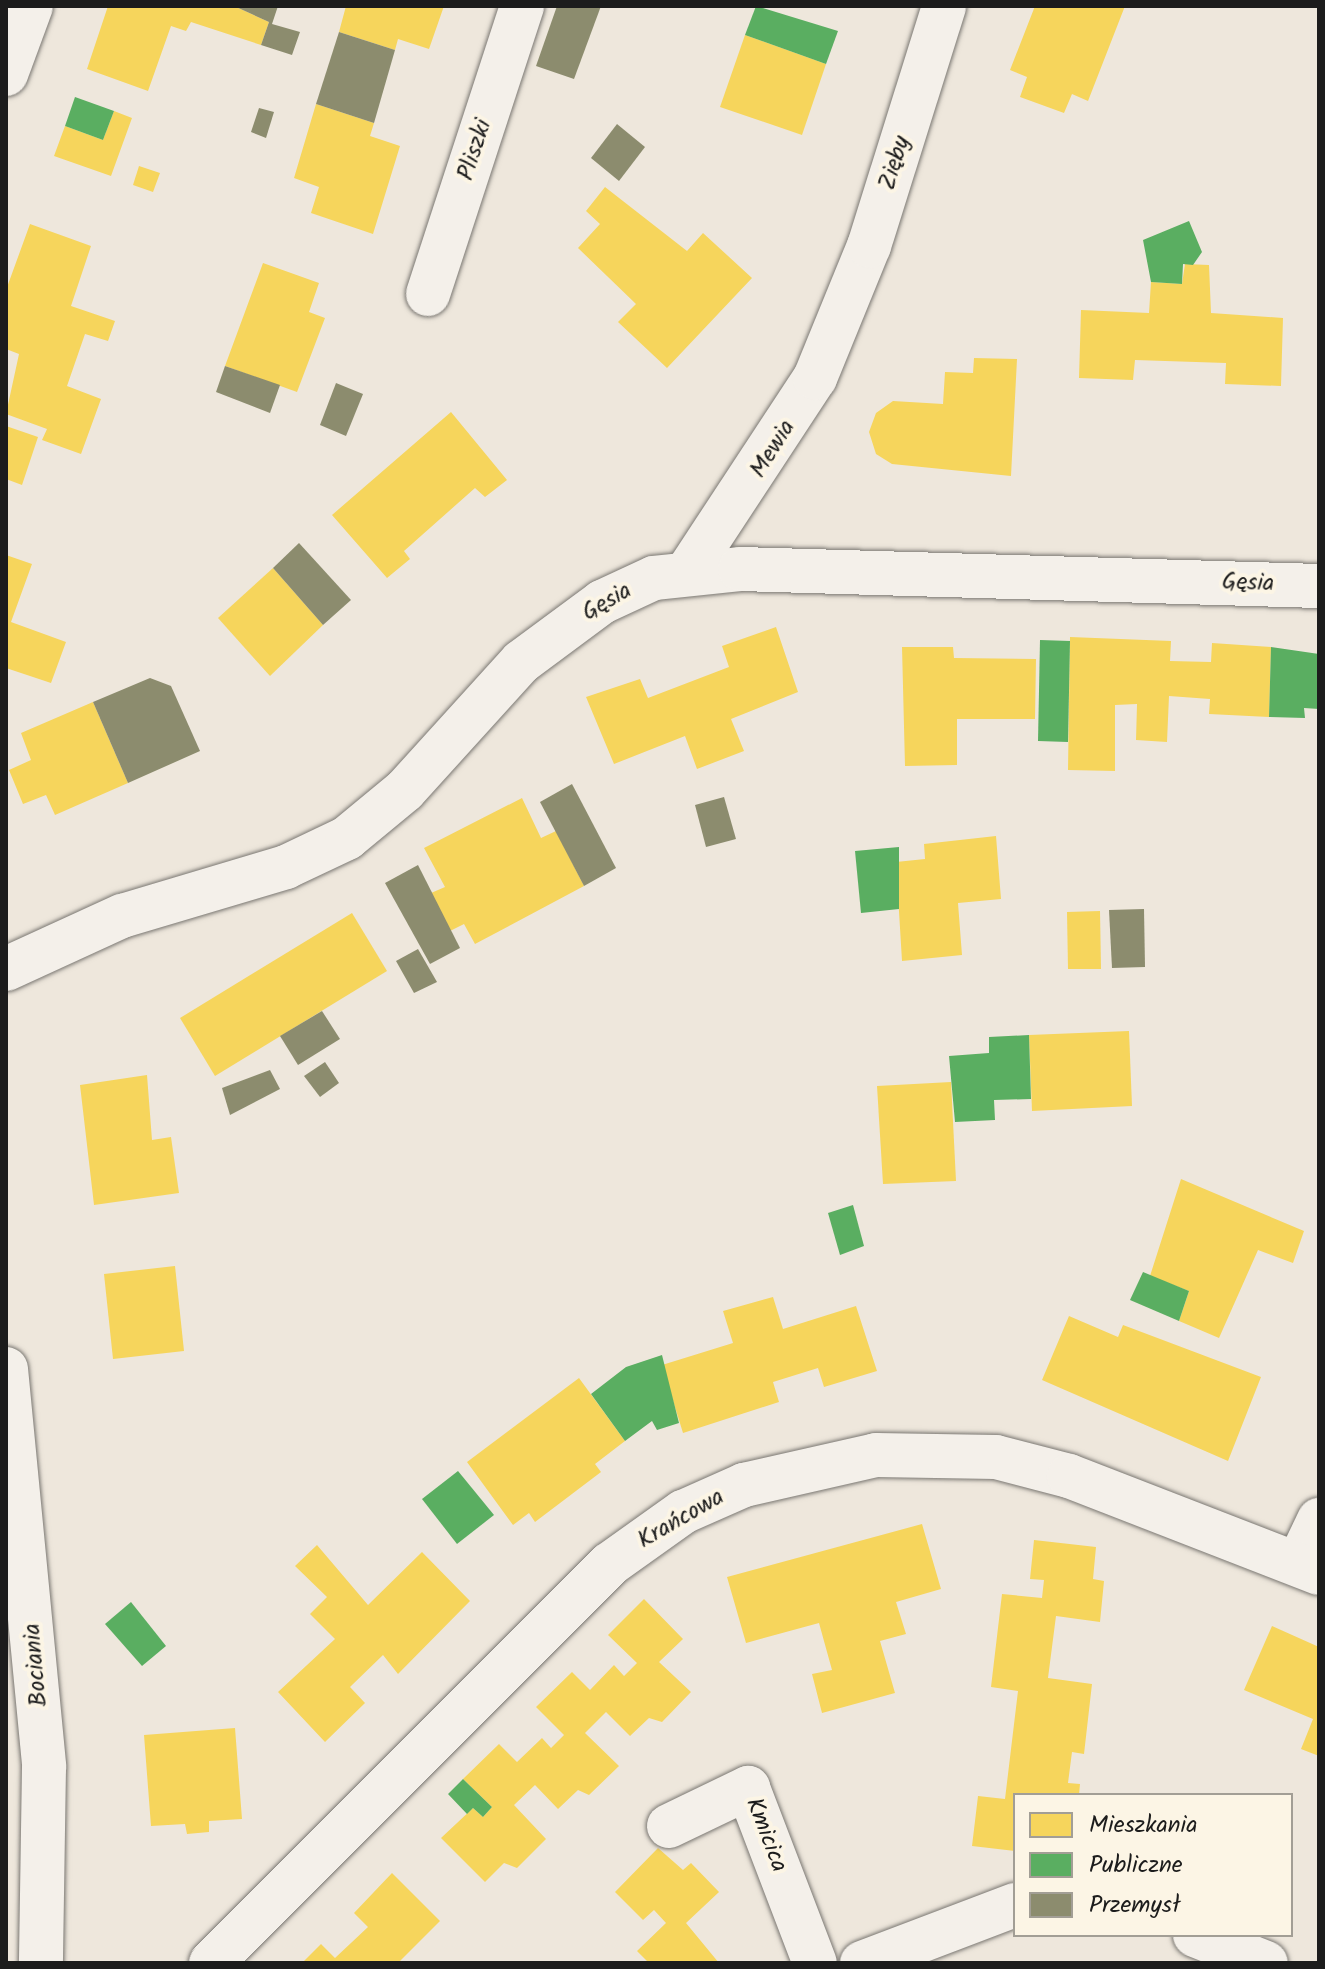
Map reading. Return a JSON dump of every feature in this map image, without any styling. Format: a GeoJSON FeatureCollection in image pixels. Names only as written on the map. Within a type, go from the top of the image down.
{"type":"FeatureCollection","features":[{"type":"Feature","properties":{"kind":"street"},"geometry":{"type":"LineString","coordinates":[[6,74],[31,6]]}},
{"type":"Feature","properties":{"kind":"street","name":"Pliszki"},"geometry":{"type":"LineString","coordinates":[[428,294],[522,6]]}},
{"type":"Feature","properties":{"kind":"street","name":"Zięby"},"geometry":{"type":"LineString","coordinates":[[841,318],[944,6]]}},
{"type":"Feature","properties":{"kind":"street","name":"Mewia"},"geometry":{"type":"LineString","coordinates":[[688,571],[775,448],[841,318]]}},
{"type":"Feature","properties":{"kind":"street","name":"Gęsia"},"geometry":{"type":"LineString","coordinates":[[6,969],[122,916],[286,867],[347,838],[405,790],[550,638],[623,590],[688,571],[1319,586]]}},
{"type":"Feature","properties":{"kind":"street","name":"Bociania"},"geometry":{"type":"LineString","coordinates":[[6,1369],[44,1767],[41,1963]]}},
{"type":"Feature","properties":{"kind":"street","name":"Krańcowa"},"geometry":{"type":"LineString","coordinates":[[211,1963],[610,1564],[683,1512],[744,1485],[876,1455],[996,1457],[1069,1476],[1309,1568],[1319,1520]]}},
{"type":"Feature","properties":{"kind":"street","name":"Kmicica"},"geometry":{"type":"LineString","coordinates":[[669,1826],[748,1788],[815,1963]]}},
{"type":"Feature","properties":{"kind":"street"},"geometry":{"type":"LineString","coordinates":[[862,1963],[1013,1906]]}},
{"type":"Feature","properties":{"kind":"street"},"geometry":{"type":"LineString","coordinates":[[1200,1937],[1266,1963]]}},
{"type":"Feature","properties":{"kind":"building: Mieszkania"},"geometry":{"type":"Polygon","coordinates":[[[108,6],[234,6],[269,22],[261,45],[191,22],[186,31],[171,26],[148,91],[87,69],[108,6]]]}},
{"type":"Feature","properties":{"kind":"building: Mieszkania"},"geometry":{"type":"Polygon","coordinates":[[[346,6],[444,6],[429,49],[398,39],[395,50],[339,32],[346,6]]]}},
{"type":"Feature","properties":{"kind":"building: Mieszkania"},"geometry":{"type":"Polygon","coordinates":[[[1035,6],[1125,6],[1088,101],[1072,94],[1064,113],[1020,97],[1027,77],[1010,70],[1035,6]]]}},
{"type":"Feature","properties":{"kind":"building: Mieszkania"},"geometry":{"type":"Polygon","coordinates":[[[745,35],[826,64],[802,135],[720,107],[745,35]]]}},
{"type":"Feature","properties":{"kind":"building: Mieszkania"},"geometry":{"type":"Polygon","coordinates":[[[316,104],[374,123],[370,136],[400,146],[373,234],[311,213],[319,187],[294,178],[316,104]]]}},
{"type":"Feature","properties":{"kind":"building: Mieszkania"},"geometry":{"type":"Polygon","coordinates":[[[114,111],[132,118],[111,176],[54,156],[65,126],[103,140],[114,111]]]}},
{"type":"Feature","properties":{"kind":"building: Mieszkania"},"geometry":{"type":"Polygon","coordinates":[[[139,166],[160,173],[153,192],[133,185],[139,166]]]}},
{"type":"Feature","properties":{"kind":"building: Mieszkania"},"geometry":{"type":"Polygon","coordinates":[[[605,187],[687,251],[703,233],[752,278],[667,368],[618,322],[636,304],[578,248],[600,224],[586,211],[605,187]]]}},
{"type":"Feature","properties":{"kind":"building: Mieszkania"},"geometry":{"type":"Polygon","coordinates":[[[30,224],[91,246],[71,306],[115,321],[108,341],[85,334],[67,386],[101,399],[81,454],[42,440],[47,429],[6,414],[19,354],[6,349],[6,290],[30,224]]]}},
{"type":"Feature","properties":{"kind":"building: Mieszkania"},"geometry":{"type":"Polygon","coordinates":[[[263,263],[319,283],[309,312],[325,318],[297,392],[225,366],[263,263]]]}},
{"type":"Feature","properties":{"kind":"building: Mieszkania"},"geometry":{"type":"Polygon","coordinates":[[[1185,264],[1209,265],[1211,313],[1283,318],[1281,386],[1225,384],[1226,363],[1135,360],[1133,380],[1079,378],[1081,310],[1149,313],[1151,282],[1182,284],[1185,264]]]}},
{"type":"Feature","properties":{"kind":"building: Mieszkania"},"geometry":{"type":"Polygon","coordinates":[[[974,358],[1017,359],[1011,476],[892,464],[876,454],[869,432],[876,413],[893,401],[943,404],[945,372],[973,373],[974,358]]]}},
{"type":"Feature","properties":{"kind":"building: Mieszkania"},"geometry":{"type":"Polygon","coordinates":[[[451,412],[507,480],[485,497],[475,488],[404,551],[410,559],[387,578],[332,515],[451,412]]]}},
{"type":"Feature","properties":{"kind":"building: Mieszkania"},"geometry":{"type":"Polygon","coordinates":[[[6,426],[38,437],[22,485],[6,479],[6,426]]]}},
{"type":"Feature","properties":{"kind":"building: Mieszkania"},"geometry":{"type":"Polygon","coordinates":[[[6,555],[32,564],[11,622],[66,642],[51,683],[6,668],[6,555]]]}},
{"type":"Feature","properties":{"kind":"building: Mieszkania"},"geometry":{"type":"Polygon","coordinates":[[[273,568],[323,625],[270,676],[218,618],[273,568]]]}},
{"type":"Feature","properties":{"kind":"building: Mieszkania"},"geometry":{"type":"Polygon","coordinates":[[[776,627],[798,692],[731,719],[744,751],[697,769],[685,736],[614,764],[586,697],[640,679],[648,698],[729,667],[722,646],[776,627]]]}},
{"type":"Feature","properties":{"kind":"building: Mieszkania"},"geometry":{"type":"Polygon","coordinates":[[[1070,637],[1171,641],[1170,661],[1211,662],[1212,643],[1271,647],[1269,717],[1209,714],[1210,699],[1169,696],[1167,742],[1136,740],[1137,704],[1115,705],[1115,771],[1068,770],[1070,637]]]}},
{"type":"Feature","properties":{"kind":"building: Mieszkania"},"geometry":{"type":"Polygon","coordinates":[[[902,647],[953,647],[954,658],[1036,659],[1035,719],[957,719],[957,765],[905,766],[902,647]]]}},
{"type":"Feature","properties":{"kind":"building: Mieszkania"},"geometry":{"type":"Polygon","coordinates":[[[93,702],[128,783],[55,815],[46,795],[23,804],[9,770],[31,760],[21,733],[93,702]]]}},
{"type":"Feature","properties":{"kind":"building: Mieszkania"},"geometry":{"type":"Polygon","coordinates":[[[522,798],[541,838],[556,831],[584,886],[475,944],[464,924],[450,931],[431,893],[445,887],[424,848],[522,798]]]}},
{"type":"Feature","properties":{"kind":"building: Mieszkania"},"geometry":{"type":"Polygon","coordinates":[[[996,836],[1001,899],[958,903],[962,955],[902,961],[896,862],[925,859],[924,844],[996,836]]]}},
{"type":"Feature","properties":{"kind":"building: Mieszkania"},"geometry":{"type":"Polygon","coordinates":[[[1100,911],[1101,969],[1068,969],[1067,912],[1100,911]]]}},
{"type":"Feature","properties":{"kind":"building: Mieszkania"},"geometry":{"type":"Polygon","coordinates":[[[352,913],[387,971],[215,1076],[180,1018],[352,913]]]}},
{"type":"Feature","properties":{"kind":"building: Mieszkania"},"geometry":{"type":"Polygon","coordinates":[[[1129,1031],[1132,1106],[1032,1111],[1029,1035],[1129,1031]]]}},
{"type":"Feature","properties":{"kind":"building: Mieszkania"},"geometry":{"type":"Polygon","coordinates":[[[147,1075],[152,1140],[171,1137],[179,1193],[94,1205],[80,1085],[147,1075]]]}},
{"type":"Feature","properties":{"kind":"building: Mieszkania"},"geometry":{"type":"Polygon","coordinates":[[[951,1082],[956,1181],[883,1184],[877,1086],[951,1082]]]}},
{"type":"Feature","properties":{"kind":"building: Mieszkania"},"geometry":{"type":"Polygon","coordinates":[[[1181,1179],[1304,1231],[1293,1263],[1258,1250],[1219,1338],[1179,1321],[1189,1291],[1150,1276],[1181,1179]]]}},
{"type":"Feature","properties":{"kind":"building: Mieszkania"},"geometry":{"type":"Polygon","coordinates":[[[175,1266],[184,1351],[113,1359],[104,1274],[175,1266]]]}},
{"type":"Feature","properties":{"kind":"building: Mieszkania"},"geometry":{"type":"Polygon","coordinates":[[[773,1297],[783,1329],[856,1306],[877,1371],[824,1387],[818,1368],[773,1382],[779,1402],[683,1433],[662,1365],[733,1343],[723,1311],[773,1297]]]}},
{"type":"Feature","properties":{"kind":"building: Mieszkania"},"geometry":{"type":"Polygon","coordinates":[[[1069,1316],[1118,1337],[1123,1325],[1261,1377],[1228,1461],[1042,1380],[1069,1316]]]}},
{"type":"Feature","properties":{"kind":"building: Mieszkania"},"geometry":{"type":"Polygon","coordinates":[[[579,1378],[625,1441],[595,1464],[601,1472],[535,1522],[529,1513],[513,1525],[467,1462],[579,1378]]]}},
{"type":"Feature","properties":{"kind":"building: Mieszkania"},"geometry":{"type":"Polygon","coordinates":[[[922,1524],[941,1589],[896,1602],[906,1634],[880,1641],[895,1693],[822,1713],[812,1674],[832,1670],[819,1623],[746,1643],[727,1577],[922,1524]]]}},
{"type":"Feature","properties":{"kind":"building: Mieszkania"},"geometry":{"type":"Polygon","coordinates":[[[1034,1540],[1096,1547],[1093,1579],[1104,1581],[1100,1622],[1056,1616],[1048,1678],[1092,1684],[1084,1754],[1072,1752],[1068,1783],[1080,1784],[1079,1793],[1013,1793],[1013,1851],[972,1846],[978,1796],[1005,1799],[1018,1691],[991,1687],[1002,1594],[1042,1598],[1044,1580],[1030,1579],[1034,1540]]]}},
{"type":"Feature","properties":{"kind":"building: Mieszkania"},"geometry":{"type":"Polygon","coordinates":[[[317,1545],[368,1605],[422,1552],[470,1601],[398,1674],[383,1655],[350,1687],[365,1703],[325,1742],[278,1692],[335,1639],[310,1614],[327,1597],[295,1566],[317,1545]]]}},
{"type":"Feature","properties":{"kind":"building: Mieszkania"},"geometry":{"type":"Polygon","coordinates":[[[644,1599],[683,1639],[659,1662],[691,1692],[662,1722],[649,1718],[630,1736],[606,1712],[585,1733],[619,1766],[589,1795],[578,1790],[558,1809],[535,1785],[514,1805],[546,1839],[517,1868],[504,1863],[485,1882],[441,1838],[473,1808],[483,1817],[492,1807],[463,1779],[499,1744],[517,1762],[542,1738],[551,1748],[564,1735],[536,1707],[572,1672],[590,1690],[614,1665],[624,1676],[637,1663],[608,1635],[644,1599]]]}},
{"type":"Feature","properties":{"kind":"building: Mieszkania"},"geometry":{"type":"Polygon","coordinates":[[[1272,1626],[1319,1647],[1319,1756],[1301,1749],[1313,1719],[1244,1690],[1272,1626]]]}},
{"type":"Feature","properties":{"kind":"building: Mieszkania"},"geometry":{"type":"Polygon","coordinates":[[[235,1728],[242,1819],[209,1821],[209,1832],[187,1834],[185,1824],[151,1826],[144,1735],[235,1728]]]}},
{"type":"Feature","properties":{"kind":"building: Mieszkania"},"geometry":{"type":"Polygon","coordinates":[[[658,1848],[683,1870],[691,1863],[719,1892],[686,1923],[719,1963],[649,1963],[637,1951],[666,1923],[654,1910],[643,1920],[615,1892],[658,1848]]]}},
{"type":"Feature","properties":{"kind":"building: Mieszkania"},"geometry":{"type":"Polygon","coordinates":[[[392,1873],[440,1921],[398,1963],[302,1963],[321,1944],[335,1958],[368,1927],[354,1913],[392,1873]]]}},
{"type":"Feature","properties":{"kind":"building: Publiczne"},"geometry":{"type":"Polygon","coordinates":[[[756,6],[838,31],[826,64],[745,35],[756,6]]]}},
{"type":"Feature","properties":{"kind":"building: Publiczne"},"geometry":{"type":"Polygon","coordinates":[[[75,97],[114,111],[103,140],[65,126],[75,97]]]}},
{"type":"Feature","properties":{"kind":"building: Publiczne"},"geometry":{"type":"Polygon","coordinates":[[[1189,221],[1202,252],[1193,265],[1183,264],[1182,284],[1151,282],[1143,240],[1189,221]]]}},
{"type":"Feature","properties":{"kind":"building: Publiczne"},"geometry":{"type":"Polygon","coordinates":[[[1040,640],[1070,641],[1068,742],[1038,741],[1040,640]]]}},
{"type":"Feature","properties":{"kind":"building: Publiczne"},"geometry":{"type":"Polygon","coordinates":[[[1271,647],[1319,654],[1319,709],[1304,708],[1305,718],[1269,717],[1271,647]]]}},
{"type":"Feature","properties":{"kind":"building: Publiczne"},"geometry":{"type":"Polygon","coordinates":[[[899,847],[899,909],[861,913],[855,851],[899,847]]]}},
{"type":"Feature","properties":{"kind":"building: Publiczne"},"geometry":{"type":"Polygon","coordinates":[[[1029,1035],[1031,1099],[994,1100],[995,1120],[955,1122],[949,1056],[989,1053],[989,1037],[1029,1035]]]}},
{"type":"Feature","properties":{"kind":"building: Publiczne"},"geometry":{"type":"Polygon","coordinates":[[[853,1205],[864,1246],[840,1255],[828,1213],[853,1205]]]}},
{"type":"Feature","properties":{"kind":"building: Publiczne"},"geometry":{"type":"Polygon","coordinates":[[[1143,1272],[1189,1291],[1179,1321],[1130,1300],[1143,1272]]]}},
{"type":"Feature","properties":{"kind":"building: Publiczne"},"geometry":{"type":"Polygon","coordinates":[[[662,1355],[679,1423],[657,1430],[652,1421],[625,1441],[591,1394],[626,1367],[662,1355]]]}},
{"type":"Feature","properties":{"kind":"building: Publiczne"},"geometry":{"type":"Polygon","coordinates":[[[458,1471],[494,1515],[457,1544],[422,1499],[458,1471]]]}},
{"type":"Feature","properties":{"kind":"building: Publiczne"},"geometry":{"type":"Polygon","coordinates":[[[131,1602],[166,1646],[142,1666],[105,1624],[131,1602]]]}},
{"type":"Feature","properties":{"kind":"building: Publiczne"},"geometry":{"type":"Polygon","coordinates":[[[463,1779],[492,1807],[483,1817],[473,1808],[467,1814],[448,1794],[463,1779]]]}},
{"type":"Feature","properties":{"kind":"building: Przemysł"},"geometry":{"type":"Polygon","coordinates":[[[234,6],[278,6],[272,24],[300,32],[292,55],[261,45],[269,22],[234,6]]]}},
{"type":"Feature","properties":{"kind":"building: Przemysł"},"geometry":{"type":"Polygon","coordinates":[[[557,6],[601,6],[574,79],[536,66],[557,6]]]}},
{"type":"Feature","properties":{"kind":"building: Przemysł"},"geometry":{"type":"Polygon","coordinates":[[[339,32],[395,50],[374,123],[316,104],[339,32]]]}},
{"type":"Feature","properties":{"kind":"building: Przemysł"},"geometry":{"type":"Polygon","coordinates":[[[259,108],[274,112],[266,138],[251,132],[259,108]]]}},
{"type":"Feature","properties":{"kind":"building: Przemysł"},"geometry":{"type":"Polygon","coordinates":[[[617,124],[645,147],[619,181],[591,158],[617,124]]]}},
{"type":"Feature","properties":{"kind":"building: Przemysł"},"geometry":{"type":"Polygon","coordinates":[[[225,366],[280,385],[270,413],[216,392],[225,366]]]}},
{"type":"Feature","properties":{"kind":"building: Przemysł"},"geometry":{"type":"Polygon","coordinates":[[[336,383],[363,394],[346,436],[320,425],[336,383]]]}},
{"type":"Feature","properties":{"kind":"building: Przemysł"},"geometry":{"type":"Polygon","coordinates":[[[299,543],[351,600],[323,625],[273,568],[299,543]]]}},
{"type":"Feature","properties":{"kind":"building: Przemysł"},"geometry":{"type":"Polygon","coordinates":[[[150,678],[171,686],[200,751],[128,783],[93,702],[150,678]]]}},
{"type":"Feature","properties":{"kind":"building: Przemysł"},"geometry":{"type":"Polygon","coordinates":[[[572,784],[616,868],[584,886],[540,802],[572,784]]]}},
{"type":"Feature","properties":{"kind":"building: Przemysł"},"geometry":{"type":"Polygon","coordinates":[[[724,797],[736,839],[706,847],[695,805],[724,797]]]}},
{"type":"Feature","properties":{"kind":"building: Przemysł"},"geometry":{"type":"Polygon","coordinates":[[[418,865],[460,948],[430,964],[385,883],[418,865]]]}},
{"type":"Feature","properties":{"kind":"building: Przemysł"},"geometry":{"type":"Polygon","coordinates":[[[1144,909],[1145,967],[1112,968],[1109,910],[1144,909]]]}},
{"type":"Feature","properties":{"kind":"building: Przemysł"},"geometry":{"type":"Polygon","coordinates":[[[418,949],[437,982],[414,993],[396,961],[418,949]]]}},
{"type":"Feature","properties":{"kind":"building: Przemysł"},"geometry":{"type":"Polygon","coordinates":[[[322,1011],[340,1039],[298,1065],[280,1036],[322,1011]]]}},
{"type":"Feature","properties":{"kind":"building: Przemysł"},"geometry":{"type":"Polygon","coordinates":[[[325,1062],[339,1083],[320,1097],[304,1076],[325,1062]]]}},
{"type":"Feature","properties":{"kind":"building: Przemysł"},"geometry":{"type":"Polygon","coordinates":[[[270,1070],[280,1089],[230,1115],[222,1088],[270,1070]]]}}]}
